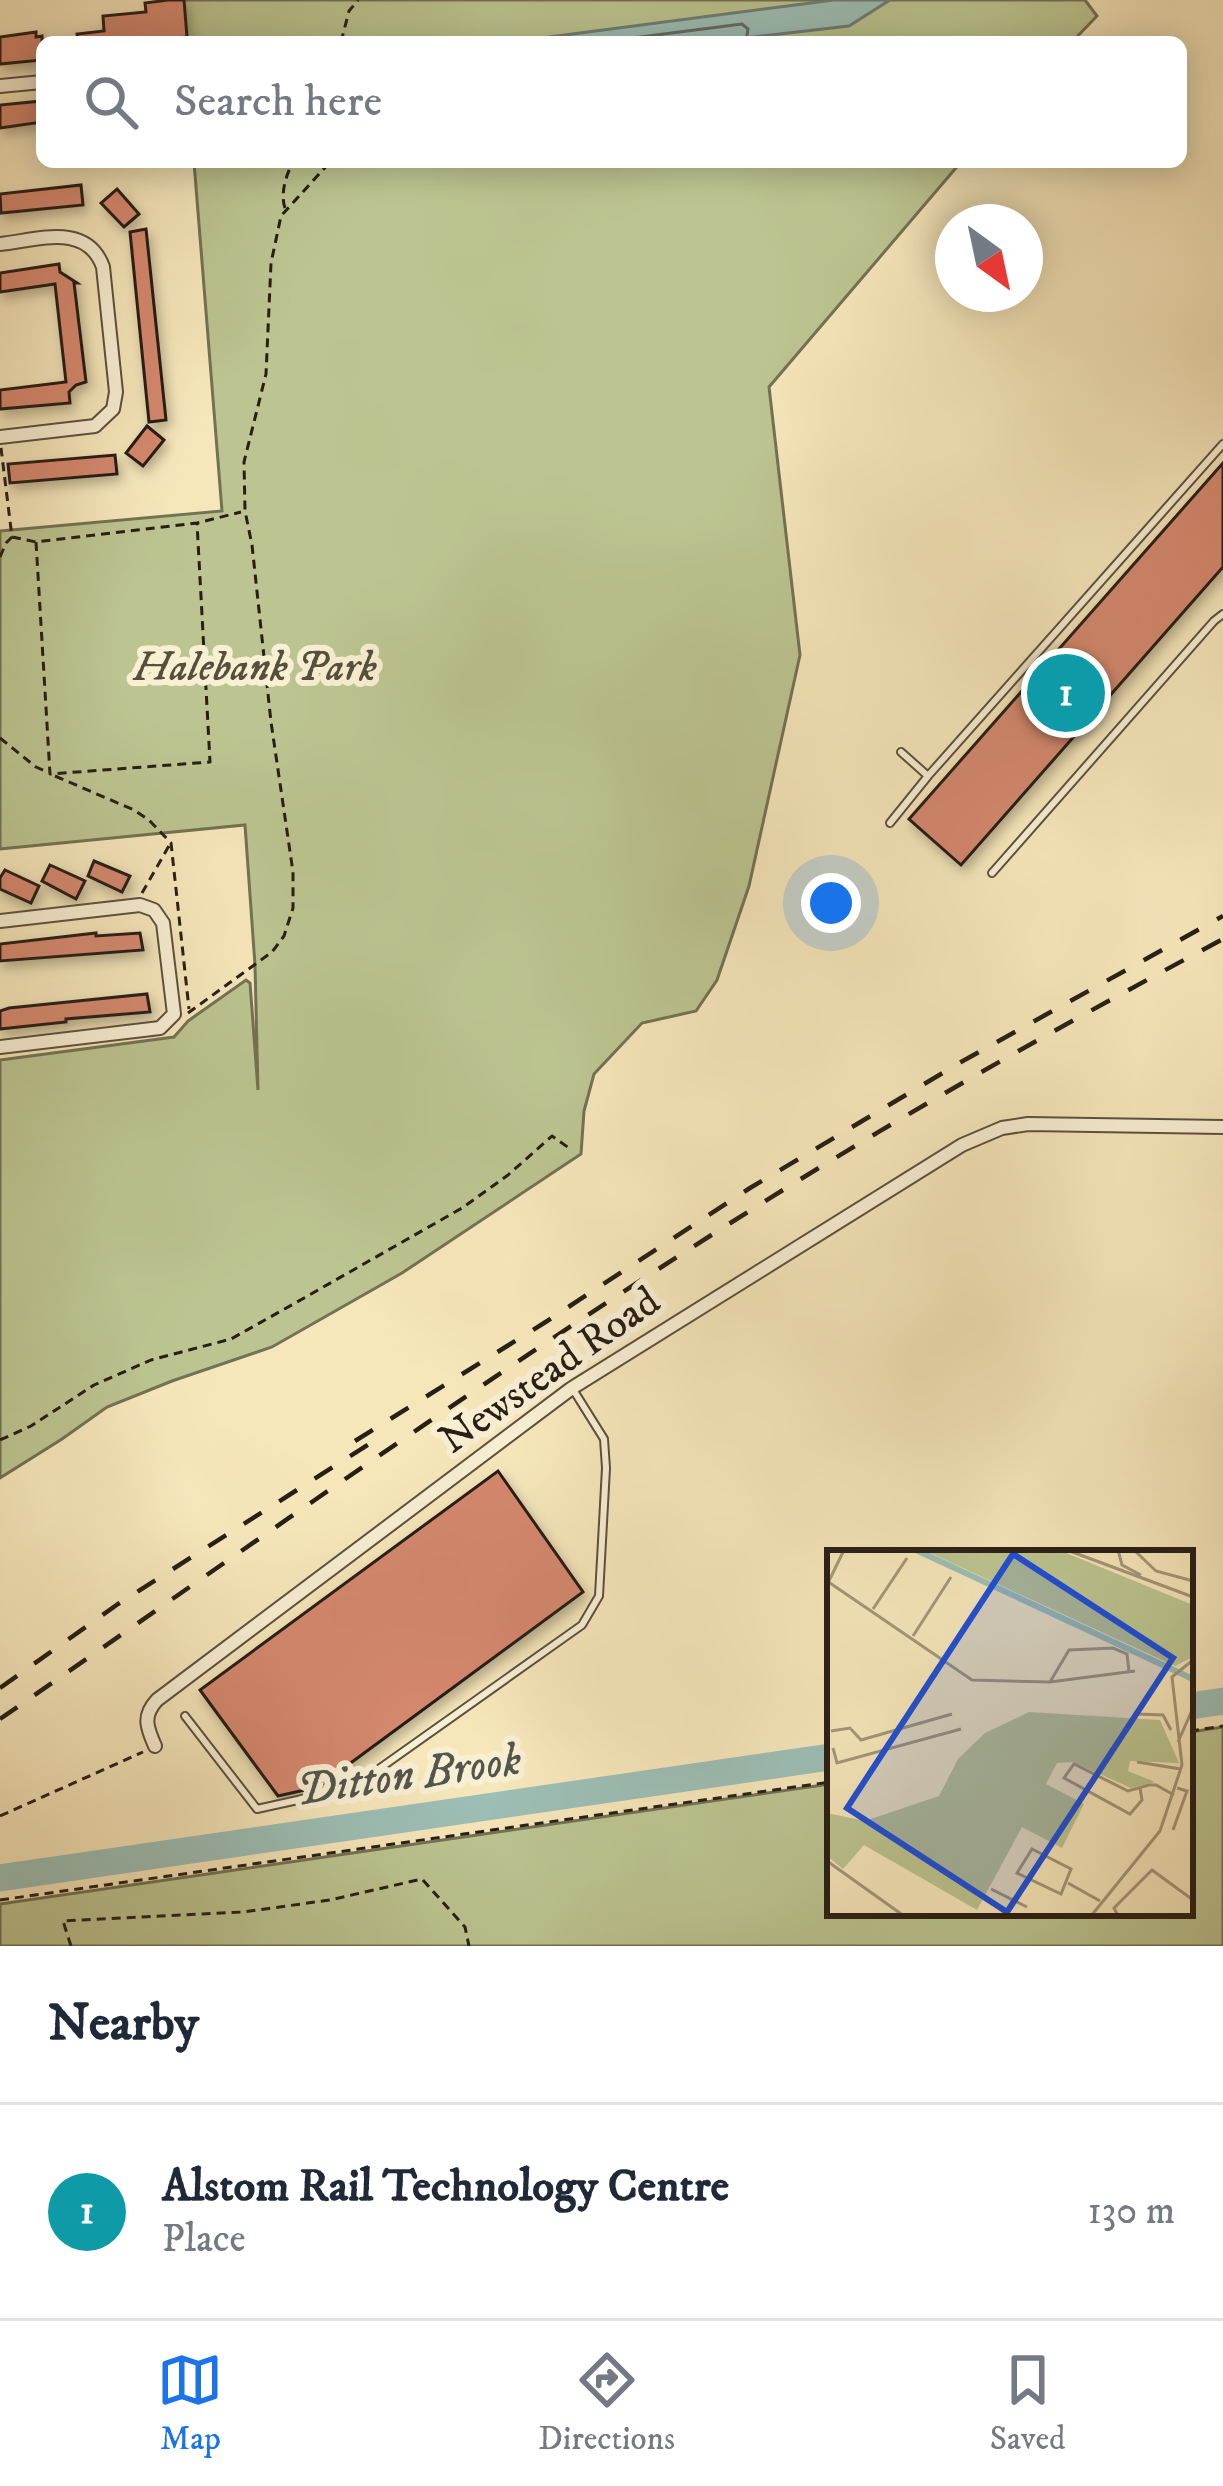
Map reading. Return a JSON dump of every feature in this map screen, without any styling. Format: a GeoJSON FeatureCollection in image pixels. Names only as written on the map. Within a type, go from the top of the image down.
{"type":"FeatureCollection","features":[{"type":"Feature","properties":{"kind":"street"},"geometry":{"type":"LineString","coordinates":[[0,86],[36,83]]}},
{"type":"Feature","properties":{"kind":"street"},"geometry":{"type":"LineString","coordinates":[[0,244],[69,237],[86,242],[97,253],[104,267],[116,392],[113,409],[95,426],[0,439]]}},
{"type":"Feature","properties":{"kind":"street"},"geometry":{"type":"LineString","coordinates":[[0,921],[140,905],[154,910],[163,923],[181,1014],[160,1028],[0,1047]]}},
{"type":"Feature","properties":{"kind":"street","name":"Newstead Road"},"geometry":{"type":"LineString","coordinates":[[155,1746],[146,1717],[157,1700],[572,1388],[974,1138],[1028,1124],[1223,1126]]}},
{"type":"Feature","properties":{"kind":"lane"},"geometry":{"type":"LineString","coordinates":[[890,823],[1223,444]]}},
{"type":"Feature","properties":{"kind":"lane"},"geometry":{"type":"LineString","coordinates":[[992,873],[1223,614]]}},
{"type":"Feature","properties":{"kind":"lane"},"geometry":{"type":"LineString","coordinates":[[902,752],[928,776]]}},
{"type":"Feature","properties":{"kind":"lane"},"geometry":{"type":"LineString","coordinates":[[185,1716],[257,1810],[352,1788],[582,1624],[599,1596],[606,1468],[604,1439],[572,1388]]}},
{"type":"Feature","properties":{"kind":"path"},"geometry":{"type":"LineString","coordinates":[[343,36],[349,11],[358,0]]}},
{"type":"Feature","properties":{"kind":"path"},"geometry":{"type":"LineString","coordinates":[[286,210],[285,184],[291,168]]}},
{"type":"Feature","properties":{"kind":"path"},"geometry":{"type":"LineString","coordinates":[[181,1014],[272,952],[284,936],[292,908],[293,872],[245,511],[244,462],[266,374],[271,262],[281,216],[324,168]]}},
{"type":"Feature","properties":{"kind":"path"},"geometry":{"type":"LineString","coordinates":[[0,439],[12,538]]}},
{"type":"Feature","properties":{"kind":"path"},"geometry":{"type":"LineString","coordinates":[[0,557],[12,538],[36,542],[197,523],[245,511]]}},
{"type":"Feature","properties":{"kind":"path"},"geometry":{"type":"LineString","coordinates":[[50,774],[211,762],[197,523]]}},
{"type":"Feature","properties":{"kind":"path"},"geometry":{"type":"LineString","coordinates":[[36,542],[50,774]]}},
{"type":"Feature","properties":{"kind":"path"},"geometry":{"type":"LineString","coordinates":[[0,738],[36,767],[134,810],[170,843],[181,1014]]}},
{"type":"Feature","properties":{"kind":"path"},"geometry":{"type":"LineString","coordinates":[[140,905],[170,843]]}},
{"type":"Feature","properties":{"kind":"path"},"geometry":{"type":"LineString","coordinates":[[0,1440],[94,1385],[151,1360],[231,1339],[462,1208],[552,1136],[568,1148]]}},
{"type":"Feature","properties":{"kind":"path"},"geometry":{"type":"LineString","coordinates":[[1193,1731],[1223,1726]]}},
{"type":"Feature","properties":{"kind":"path"},"geometry":{"type":"LineString","coordinates":[[0,1816],[155,1746]]}},
{"type":"Feature","properties":{"kind":"path"},"geometry":{"type":"LineString","coordinates":[[0,1900],[827,1782]]}},
{"type":"Feature","properties":{"kind":"path"},"geometry":{"type":"LineString","coordinates":[[71,1946],[63,1921],[243,1912],[330,1900],[422,1879],[465,1927],[469,1946]]}},
{"type":"Feature","properties":{"kind":"green space"},"geometry":{"type":"Polygon","coordinates":[[[181,0],[1085,0],[1097,16],[1078,36],[184,36],[181,0]]]}},
{"type":"Feature","properties":{"kind":"green space","name":"Halebank Park"},"geometry":{"type":"Polygon","coordinates":[[[194,168],[956,168],[769,387],[800,655],[749,886],[717,980],[696,1011],[642,1023],[594,1074],[584,1111],[581,1154],[402,1273],[272,1347],[107,1407],[0,1478],[0,1060],[174,1037],[188,1021],[246,980],[250,983],[258,1090],[245,825],[0,849],[0,531],[222,511],[194,168]]]}},
{"type":"Feature","properties":{"kind":"green space"},"geometry":{"type":"Polygon","coordinates":[[[1223,1727],[1223,1946],[0,1946],[0,1904],[827,1784],[827,1916],[1193,1916],[1193,1732],[1223,1727]]]}},
{"type":"Feature","properties":{"kind":"water"},"geometry":{"type":"Polygon","coordinates":[[[834,0],[890,0],[849,26],[762,36],[557,36],[834,0]]]}},
{"type":"Feature","properties":{"kind":"building"},"geometry":{"type":"Polygon","coordinates":[[[184,0],[187,36],[77,36],[104,31],[103,16],[146,12],[145,3],[184,0]]]}},
{"type":"Feature","properties":{"kind":"building"},"geometry":{"type":"Polygon","coordinates":[[[36,32],[36,61],[0,64],[0,37],[36,32]]]}},
{"type":"Feature","properties":{"kind":"building"},"geometry":{"type":"Polygon","coordinates":[[[36,102],[36,123],[0,128],[0,105],[36,102]]]}},
{"type":"Feature","properties":{"kind":"building"},"geometry":{"type":"Polygon","coordinates":[[[81,185],[83,205],[1,213],[0,194],[81,185]]]}},
{"type":"Feature","properties":{"kind":"building"},"geometry":{"type":"Polygon","coordinates":[[[117,189],[139,214],[124,227],[101,203],[117,189]]]}},
{"type":"Feature","properties":{"kind":"building"},"geometry":{"type":"Polygon","coordinates":[[[146,229],[166,420],[149,422],[130,232],[146,229]]]}},
{"type":"Feature","properties":{"kind":"building"},"geometry":{"type":"Polygon","coordinates":[[[59,264],[60,272],[77,283],[86,382],[69,392],[70,403],[0,409],[0,390],[66,382],[55,284],[0,292],[0,273],[59,264]]]}},
{"type":"Feature","properties":{"kind":"building"},"geometry":{"type":"Polygon","coordinates":[[[147,426],[164,440],[143,466],[126,453],[147,426]]]}},
{"type":"Feature","properties":{"kind":"building"},"geometry":{"type":"Polygon","coordinates":[[[115,455],[117,474],[10,483],[8,464],[115,455]]]}},
{"type":"Feature","properties":{"kind":"building"},"geometry":{"type":"Polygon","coordinates":[[[1223,463],[1223,567],[961,865],[909,819],[1223,463]]]}},
{"type":"Feature","properties":{"kind":"building"},"geometry":{"type":"Polygon","coordinates":[[[94,861],[130,876],[122,892],[88,876],[94,861]]]}},
{"type":"Feature","properties":{"kind":"building"},"geometry":{"type":"Polygon","coordinates":[[[50,865],[85,881],[76,899],[42,881],[50,865]]]}},
{"type":"Feature","properties":{"kind":"building"},"geometry":{"type":"Polygon","coordinates":[[[5,870],[39,886],[31,903],[0,889],[5,870]]]}},
{"type":"Feature","properties":{"kind":"building"},"geometry":{"type":"Polygon","coordinates":[[[140,933],[143,950],[0,961],[0,944],[140,933]]]}},
{"type":"Feature","properties":{"kind":"building"},"geometry":{"type":"Polygon","coordinates":[[[147,994],[150,1012],[0,1029],[0,1011],[9,1008],[147,994]]]}},
{"type":"Feature","properties":{"kind":"building"},"geometry":{"type":"Polygon","coordinates":[[[498,1471],[583,1592],[318,1787],[278,1796],[200,1690],[498,1471]]]}},
{"type":"Feature","properties":{"kind":"waterway","name":"Ditton Brook"},"geometry":{"type":"LineString","coordinates":[[1193,1706],[1223,1701]]}},
{"type":"Feature","properties":{"kind":"waterway","name":"Ditton Brook"},"geometry":{"type":"LineString","coordinates":[[0,1878],[827,1757]]}},
{"type":"Feature","properties":{"kind":"railway"},"geometry":{"type":"LineString","coordinates":[[355,1441],[750,1188],[961,1062],[1223,916]]}},
{"type":"Feature","properties":{"kind":"railway"},"geometry":{"type":"LineString","coordinates":[[0,1719],[662,1266],[931,1101],[1223,939]]}},
{"type":"Feature","properties":{"kind":"railway"},"geometry":{"type":"LineString","coordinates":[[0,1688],[118,1604],[377,1439]]}},
{"type":"Feature","properties":{"kind":"place","name":"Alstom Rail Technology Centre"},"geometry":{"type":"Point","coordinates":[1066,693]}}]}
